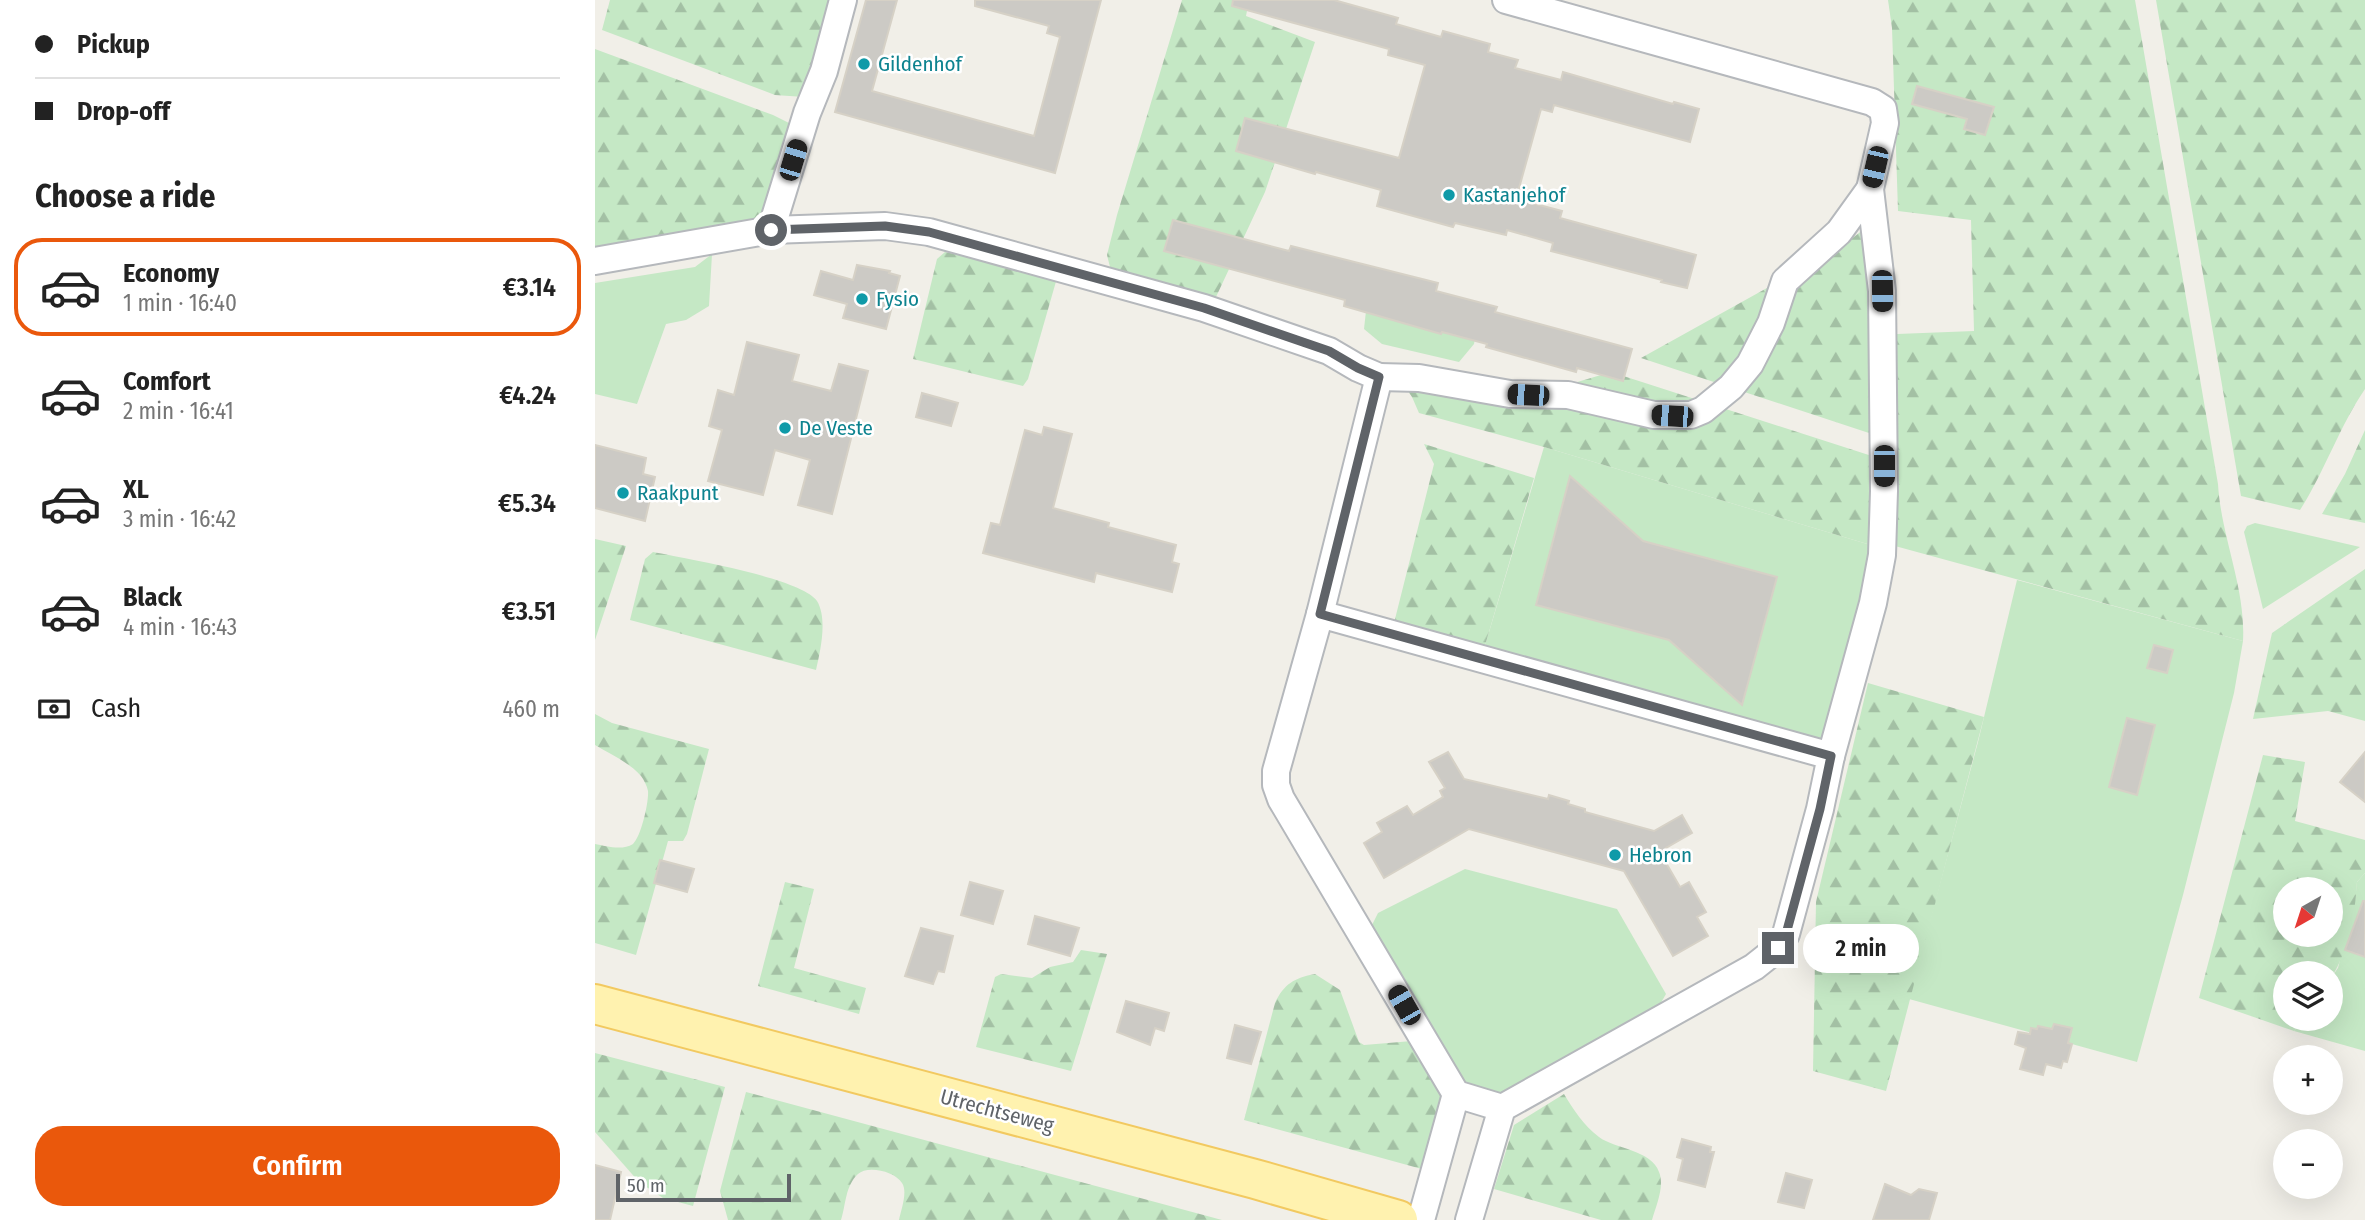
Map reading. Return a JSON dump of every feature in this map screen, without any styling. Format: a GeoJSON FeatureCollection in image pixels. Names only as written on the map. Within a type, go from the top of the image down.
{"type":"FeatureCollection","features":[{"type":"Feature","properties":{"kind":"main road","name":"Utrechtseweg"},"geometry":{"type":"LineString","coordinates":[[595,1004],[1398,1220]]}},
{"type":"Feature","properties":{"kind":"street"},"geometry":{"type":"LineString","coordinates":[[771,230],[807,113],[824,71],[843,0]]}},
{"type":"Feature","properties":{"kind":"street"},"geometry":{"type":"LineString","coordinates":[[1469,1220],[1501,1108],[1742,974],[1778,948],[1786,934],[1873,603],[1882,555],[1884,491],[1882,291],[1870,189],[1885,114],[1878,105],[1506,0]]}},
{"type":"Feature","properties":{"kind":"street"},"geometry":{"type":"LineString","coordinates":[[595,261],[771,230],[885,226],[929,232],[1204,308],[1329,351],[1379,377],[1419,378],[1510,394],[1569,396],[1654,415],[1691,415],[1703,410],[1731,387],[1750,364],[1771,323],[1785,281],[1839,232],[1870,189]]}},
{"type":"Feature","properties":{"kind":"street"},"geometry":{"type":"LineString","coordinates":[[1379,377],[1320,614],[1276,771],[1276,785],[1281,799],[1456,1094],[1501,1108]]}},
{"type":"Feature","properties":{"kind":"street"},"geometry":{"type":"LineString","coordinates":[[1320,614],[1831,756]]}},
{"type":"Feature","properties":{"kind":"street"},"geometry":{"type":"LineString","coordinates":[[1421,1220],[1456,1094]]}},
{"type":"Feature","properties":{"kind":"green space"},"geometry":{"type":"Polygon","coordinates":[[[610,0],[830,0],[804,97],[775,95],[602,30],[610,0]]]}},
{"type":"Feature","properties":{"kind":"green space"},"geometry":{"type":"Polygon","coordinates":[[[1182,0],[1249,0],[1246,16],[1315,42],[1265,192],[1216,297],[1110,267],[1107,255],[1182,0]]]}},
{"type":"Feature","properties":{"kind":"green space"},"geometry":{"type":"Polygon","coordinates":[[[1888,0],[2135,0],[2220,504],[2241,602],[2243,641],[1895,546],[1897,334],[1974,331],[1971,220],[1898,211],[1892,28],[1888,0]]]}},
{"type":"Feature","properties":{"kind":"green space"},"geometry":{"type":"Polygon","coordinates":[[[2156,0],[2365,0],[2365,389],[2347,418],[2300,510],[2241,496],[2156,0]]]}},
{"type":"Feature","properties":{"kind":"green space"},"geometry":{"type":"Polygon","coordinates":[[[595,49],[773,115],[795,126],[762,221],[595,252],[595,49]]]}},
{"type":"Feature","properties":{"kind":"green space"},"geometry":{"type":"Polygon","coordinates":[[[1873,222],[1875,435],[1641,358],[1841,247],[1873,222]]]}},
{"type":"Feature","properties":{"kind":"green space"},"geometry":{"type":"Polygon","coordinates":[[[945,252],[1057,278],[1028,379],[1023,386],[913,359],[937,259],[945,252]]]}},
{"type":"Feature","properties":{"kind":"green space"},"geometry":{"type":"Polygon","coordinates":[[[712,254],[709,306],[686,320],[666,324],[637,404],[595,394],[595,283],[695,267],[712,254]]]}},
{"type":"Feature","properties":{"kind":"green space"},"geometry":{"type":"Polygon","coordinates":[[[1366,311],[1476,333],[1474,344],[1459,362],[1382,344],[1364,329],[1366,311]]]}},
{"type":"Feature","properties":{"kind":"green space"},"geometry":{"type":"Polygon","coordinates":[[[1611,372],[1875,457],[1874,546],[1544,447],[1419,413],[1398,376],[1474,388],[1574,383],[1611,372]]]}},
{"type":"Feature","properties":{"kind":"green space"},"geometry":{"type":"Polygon","coordinates":[[[2365,430],[2365,523],[2322,514],[2345,474],[2365,430]]]}},
{"type":"Feature","properties":{"kind":"green space"},"geometry":{"type":"Polygon","coordinates":[[[1424,444],[1534,478],[1484,649],[1394,623],[1434,464],[1424,444]]]}},
{"type":"Feature","properties":{"kind":"green space"},"geometry":{"type":"Polygon","coordinates":[[[1544,447],[1874,546],[1826,744],[1484,649],[1544,447]]]}},
{"type":"Feature","properties":{"kind":"green space"},"geometry":{"type":"Polygon","coordinates":[[[2255,523],[2360,547],[2263,609],[2244,532],[2247,526],[2255,523]]]}},
{"type":"Feature","properties":{"kind":"green space"},"geometry":{"type":"Polygon","coordinates":[[[595,539],[626,546],[595,640],[595,539]]]}},
{"type":"Feature","properties":{"kind":"green space"},"geometry":{"type":"Polygon","coordinates":[[[653,552],[741,570],[789,584],[807,593],[817,601],[822,617],[822,636],[816,670],[630,620],[645,559],[653,552]]]}},
{"type":"Feature","properties":{"kind":"green space"},"geometry":{"type":"Polygon","coordinates":[[[2365,569],[2365,721],[2328,711],[2253,719],[2272,633],[2365,569]]]}},
{"type":"Feature","properties":{"kind":"green space"},"geometry":{"type":"Polygon","coordinates":[[[2017,580],[2243,641],[2234,693],[2137,1062],[1909,999],[1978,742],[2017,580]]]}},
{"type":"Feature","properties":{"kind":"green space"},"geometry":{"type":"Polygon","coordinates":[[[1868,683],[1984,717],[1886,1091],[1813,1071],[1816,902],[1868,683]]]}},
{"type":"Feature","properties":{"kind":"green space"},"geometry":{"type":"Polygon","coordinates":[[[595,714],[612,723],[709,749],[687,834],[683,841],[668,841],[636,955],[595,943],[595,844],[619,848],[633,844],[644,819],[648,791],[636,771],[595,745],[595,714]]]}},
{"type":"Feature","properties":{"kind":"green space"},"geometry":{"type":"Polygon","coordinates":[[[2263,755],[2305,762],[2295,821],[2365,840],[2365,873],[2357,882],[2353,919],[2340,961],[2273,961],[2273,1024],[2199,998],[2263,755]]]}},
{"type":"Feature","properties":{"kind":"green space"},"geometry":{"type":"Polygon","coordinates":[[[1465,869],[1617,909],[1666,994],[1655,1013],[1504,1098],[1466,1087],[1445,1057],[1372,925],[1378,913],[1465,869]]]}},
{"type":"Feature","properties":{"kind":"green space"},"geometry":{"type":"Polygon","coordinates":[[[2365,873],[2365,1051],[2294,1031],[2343,1031],[2343,961],[2340,961],[2357,882],[2365,873]]]}},
{"type":"Feature","properties":{"kind":"green space"},"geometry":{"type":"Polygon","coordinates":[[[785,882],[814,889],[794,968],[866,988],[859,1014],[758,986],[785,882]]]}},
{"type":"Feature","properties":{"kind":"green space"},"geometry":{"type":"Polygon","coordinates":[[[1081,950],[1107,954],[1071,1071],[976,1047],[995,977],[1001,974],[1032,978],[1050,967],[1073,962],[1081,950]]]}},
{"type":"Feature","properties":{"kind":"green space"},"geometry":{"type":"Polygon","coordinates":[[[1315,974],[1340,990],[1359,1042],[1364,1045],[1412,1041],[1447,1101],[1429,1171],[1244,1120],[1275,1003],[1291,983],[1315,974]]]}},
{"type":"Feature","properties":{"kind":"green space"},"geometry":{"type":"Polygon","coordinates":[[[595,1053],[725,1087],[693,1206],[663,1198],[639,1182],[595,1132],[595,1053]]]}},
{"type":"Feature","properties":{"kind":"green space"},"geometry":{"type":"Polygon","coordinates":[[[746,1092],[1222,1220],[899,1220],[904,1196],[902,1183],[893,1175],[868,1170],[858,1174],[848,1190],[841,1220],[728,1220],[720,1191],[746,1092]]]}},
{"type":"Feature","properties":{"kind":"green space"},"geometry":{"type":"Polygon","coordinates":[[[1564,1094],[1584,1123],[1599,1137],[1641,1154],[1655,1165],[1661,1183],[1652,1220],[1601,1220],[1494,1189],[1514,1125],[1564,1094]]]}},
{"type":"Feature","properties":{"kind":"building","name":"Gildenhof"},"geometry":{"type":"Polygon","coordinates":[[[866,0],[897,0],[872,91],[1034,136],[1060,37],[1047,33],[1049,26],[975,6],[975,0],[1101,0],[1055,173],[835,112],[866,0]]]}},
{"type":"Feature","properties":{"kind":"building","name":"Kastanjehof"},"geometry":{"type":"Polygon","coordinates":[[[1233,0],[1334,0],[1398,18],[1396,24],[1441,37],[1443,31],[1490,44],[1488,52],[1518,60],[1515,68],[1561,80],[1563,72],[1699,109],[1690,142],[1554,105],[1552,112],[1541,109],[1516,199],[1562,211],[1560,218],[1696,255],[1687,288],[1551,251],[1553,243],[1507,230],[1506,235],[1455,223],[1453,227],[1377,206],[1381,190],[1236,151],[1245,118],[1399,158],[1425,65],[1388,55],[1389,49],[1232,6],[1233,0]]]}},
{"type":"Feature","properties":{"kind":"building"},"geometry":{"type":"Polygon","coordinates":[[[1917,86],[1994,107],[1985,135],[1964,129],[1967,119],[1912,104],[1917,86]]]}},
{"type":"Feature","properties":{"kind":"building"},"geometry":{"type":"Polygon","coordinates":[[[1173,220],[1289,251],[1291,246],[1438,283],[1436,291],[1497,307],[1495,312],[1632,349],[1623,381],[1577,368],[1576,372],[1486,347],[1487,344],[1442,332],[1441,334],[1344,306],[1345,300],[1164,251],[1173,220]]]}},
{"type":"Feature","properties":{"kind":"building","name":"Fysio"},"geometry":{"type":"Polygon","coordinates":[[[857,265],[890,271],[889,273],[900,276],[886,329],[843,318],[847,304],[814,295],[821,271],[853,280],[857,265]]]}},
{"type":"Feature","properties":{"kind":"building","name":"De Veste"},"geometry":{"type":"Polygon","coordinates":[[[747,342],[799,355],[792,381],[831,391],[839,364],[868,371],[832,514],[798,505],[810,460],[775,450],[763,495],[708,481],[722,430],[709,426],[718,390],[734,395],[747,342]]]}},
{"type":"Feature","properties":{"kind":"building"},"geometry":{"type":"Polygon","coordinates":[[[922,393],[958,403],[951,426],[916,417],[922,393]]]}},
{"type":"Feature","properties":{"kind":"building"},"geometry":{"type":"Polygon","coordinates":[[[1044,427],[1072,434],[1053,508],[1109,523],[1108,527],[1176,545],[1172,562],[1179,564],[1172,592],[1096,573],[1094,582],[983,553],[991,523],[1000,525],[1025,430],[1042,435],[1044,427]]]}},
{"type":"Feature","properties":{"kind":"building","name":"Raakpunt"},"geometry":{"type":"Polygon","coordinates":[[[595,445],[646,458],[643,474],[655,477],[645,521],[595,508],[595,445]]]}},
{"type":"Feature","properties":{"kind":"building"},"geometry":{"type":"Polygon","coordinates":[[[1570,476],[1643,541],[1777,577],[1742,705],[1669,640],[1536,605],[1570,476]]]}},
{"type":"Feature","properties":{"kind":"building"},"geometry":{"type":"Polygon","coordinates":[[[2154,645],[2173,650],[2167,673],[2147,668],[2154,645]]]}},
{"type":"Feature","properties":{"kind":"building"},"geometry":{"type":"Polygon","coordinates":[[[2127,718],[2155,725],[2137,795],[2109,787],[2127,718]]]}},
{"type":"Feature","properties":{"kind":"building","name":"Hebron"},"geometry":{"type":"Polygon","coordinates":[[[1448,752],[1464,779],[1548,799],[1549,795],[1569,801],[1568,804],[1585,809],[1585,812],[1654,831],[1682,815],[1692,833],[1666,848],[1668,853],[1662,856],[1680,887],[1689,882],[1706,912],[1697,917],[1708,936],[1673,956],[1624,871],[1469,829],[1384,878],[1364,843],[1382,832],[1377,823],[1407,806],[1413,815],[1443,797],[1440,791],[1445,788],[1429,762],[1448,752]]]}},
{"type":"Feature","properties":{"kind":"building"},"geometry":{"type":"Polygon","coordinates":[[[2365,752],[2365,802],[2340,782],[2365,752]]]}},
{"type":"Feature","properties":{"kind":"building"},"geometry":{"type":"Polygon","coordinates":[[[660,860],[694,869],[687,892],[654,883],[660,860]]]}},
{"type":"Feature","properties":{"kind":"building"},"geometry":{"type":"Polygon","coordinates":[[[970,882],[1003,891],[993,924],[961,915],[970,882]]]}},
{"type":"Feature","properties":{"kind":"building"},"geometry":{"type":"Polygon","coordinates":[[[2365,901],[2365,957],[2345,950],[2365,901]]]}},
{"type":"Feature","properties":{"kind":"building"},"geometry":{"type":"Polygon","coordinates":[[[1035,916],[1079,928],[1070,956],[1028,944],[1035,916]]]}},
{"type":"Feature","properties":{"kind":"building"},"geometry":{"type":"Polygon","coordinates":[[[921,928],[953,936],[944,972],[938,971],[933,984],[905,976],[921,928]]]}},
{"type":"Feature","properties":{"kind":"building"},"geometry":{"type":"Polygon","coordinates":[[[1126,1001],[1169,1013],[1164,1031],[1155,1028],[1150,1045],[1117,1032],[1126,1001]]]}},
{"type":"Feature","properties":{"kind":"building"},"geometry":{"type":"Polygon","coordinates":[[[2054,1024],[2072,1028],[2068,1043],[2072,1044],[2067,1062],[2063,1061],[2061,1068],[2046,1064],[2043,1075],[2020,1069],[2026,1048],[2015,1044],[2018,1032],[2030,1034],[2031,1028],[2037,1029],[2038,1026],[2052,1029],[2054,1024]]]}},
{"type":"Feature","properties":{"kind":"building"},"geometry":{"type":"Polygon","coordinates":[[[1235,1025],[1261,1032],[1251,1064],[1227,1058],[1235,1025]]]}},
{"type":"Feature","properties":{"kind":"building"},"geometry":{"type":"Polygon","coordinates":[[[1682,1139],[1711,1147],[1710,1152],[1714,1152],[1705,1187],[1678,1180],[1683,1159],[1677,1157],[1682,1139]]]}},
{"type":"Feature","properties":{"kind":"building"},"geometry":{"type":"Polygon","coordinates":[[[595,1165],[621,1172],[610,1220],[595,1220],[595,1165]]]}},
{"type":"Feature","properties":{"kind":"building"},"geometry":{"type":"Polygon","coordinates":[[[1786,1173],[1812,1180],[1804,1208],[1778,1202],[1786,1173]]]}},
{"type":"Feature","properties":{"kind":"building"},"geometry":{"type":"Polygon","coordinates":[[[1885,1184],[1911,1195],[1919,1189],[1937,1193],[1929,1220],[1873,1220],[1885,1184]]]}},
{"type":"Feature","properties":{"kind":"place","name":"Gildenhof"},"geometry":{"type":"Point","coordinates":[864,64]}},
{"type":"Feature","properties":{"kind":"place","name":"Kastanjehof"},"geometry":{"type":"Point","coordinates":[1449,195]}},
{"type":"Feature","properties":{"kind":"place","name":"Fysio"},"geometry":{"type":"Point","coordinates":[862,299]}},
{"type":"Feature","properties":{"kind":"place","name":"De Veste"},"geometry":{"type":"Point","coordinates":[785,428]}},
{"type":"Feature","properties":{"kind":"place","name":"Raakpunt"},"geometry":{"type":"Point","coordinates":[623,493]}},
{"type":"Feature","properties":{"kind":"place","name":"Hebron"},"geometry":{"type":"Point","coordinates":[1615,855]}},
{"type":"Feature","properties":{"kind":"route"},"geometry":{"type":"LineString","coordinates":[[771,230],[885,226],[929,232],[1204,308],[1329,351],[1379,377],[1320,614],[1831,756],[1820,809],[1786,934],[1778,948]]}}]}
